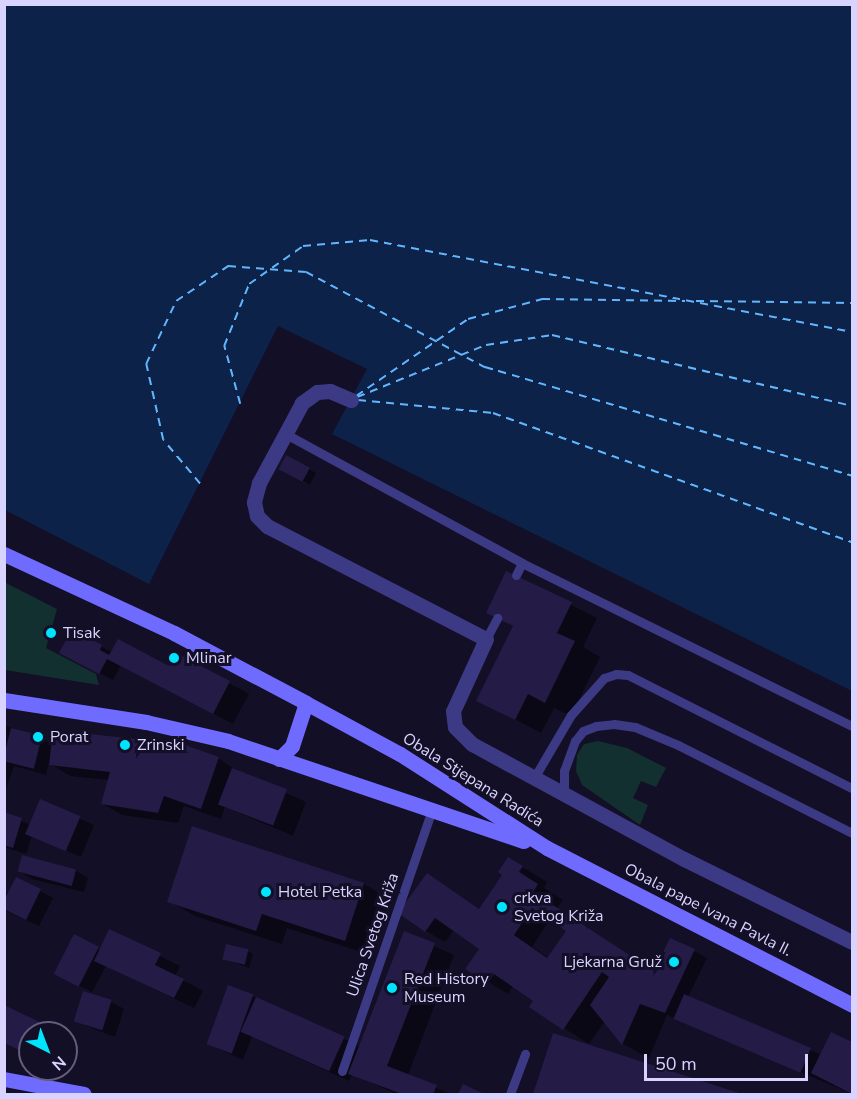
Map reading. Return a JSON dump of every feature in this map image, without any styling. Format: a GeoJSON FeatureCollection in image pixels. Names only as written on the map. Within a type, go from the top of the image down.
{"type":"FeatureCollection","features":[{"type":"Feature","properties":{"kind":"main road","name":"Obala Stjepana Radića"},"geometry":{"type":"LineString","coordinates":[[4,554],[174,633],[306,703],[400,754],[547,848]]}},
{"type":"Feature","properties":{"kind":"main road","name":"Obala Stjepana Radića"},"geometry":{"type":"LineString","coordinates":[[4,700],[146,722],[228,741],[547,848]]}},
{"type":"Feature","properties":{"kind":"main road"},"geometry":{"type":"LineString","coordinates":[[279,759],[292,746],[306,703]]}},
{"type":"Feature","properties":{"kind":"main road","name":"Obala pape Ivana Pavla II."},"geometry":{"type":"LineString","coordinates":[[547,848],[852,1005]]}},
{"type":"Feature","properties":{"kind":"main road"},"geometry":{"type":"LineString","coordinates":[[4,1079],[84,1095]]}},
{"type":"Feature","properties":{"kind":"street"},"geometry":{"type":"LineString","coordinates":[[351,400],[330,391],[317,392],[302,403],[284,433],[254,501],[257,516],[267,526],[486,639],[453,711],[455,727],[472,744],[702,869],[852,942]]}},
{"type":"Feature","properties":{"kind":"lane"},"geometry":{"type":"LineString","coordinates":[[284,433],[522,563],[852,726]]}},
{"type":"Feature","properties":{"kind":"lane"},"geometry":{"type":"LineString","coordinates":[[516,575],[522,563]]}},
{"type":"Feature","properties":{"kind":"lane"},"geometry":{"type":"LineString","coordinates":[[486,639],[496,618]]}},
{"type":"Feature","properties":{"kind":"lane"},"geometry":{"type":"LineString","coordinates":[[534,778],[571,715],[604,678],[616,674],[628,675],[852,788]]}},
{"type":"Feature","properties":{"kind":"lane"},"geometry":{"type":"LineString","coordinates":[[564,794],[564,771],[574,741],[596,726],[614,724],[635,727],[678,745],[852,833]]}},
{"type":"Feature","properties":{"kind":"lane","name":"Ulica Svetog Križa"},"geometry":{"type":"LineString","coordinates":[[342,1071],[432,810]]}},
{"type":"Feature","properties":{"kind":"lane"},"geometry":{"type":"LineString","coordinates":[[510,1095],[525,1054]]}},
{"type":"Feature","properties":{"kind":"green space"},"geometry":{"type":"Polygon","coordinates":[[[4,582],[57,609],[46,648],[96,674],[99,685],[5,670],[4,582]]]}},
{"type":"Feature","properties":{"kind":"green space"},"geometry":{"type":"Polygon","coordinates":[[[598,741],[627,748],[666,768],[656,787],[641,781],[633,798],[648,805],[640,825],[582,785],[576,771],[577,755],[584,744],[598,741]]]}},
{"type":"Feature","properties":{"kind":"water"},"geometry":{"type":"Polygon","coordinates":[[[4,5],[852,5],[852,691],[332,434],[367,369],[278,326],[149,584],[5,510],[4,5]]]}},
{"type":"Feature","properties":{"kind":"building"},"geometry":{"type":"Polygon","coordinates":[[[286,455],[310,468],[302,482],[278,469],[286,455]]]}},
{"type":"Feature","properties":{"kind":"building"},"geometry":{"type":"Polygon","coordinates":[[[506,571],[572,602],[557,633],[575,641],[545,703],[528,694],[515,720],[476,701],[513,626],[486,613],[506,571]]]}},
{"type":"Feature","properties":{"kind":"building"},"geometry":{"type":"Polygon","coordinates":[[[72,629],[102,645],[100,650],[109,655],[118,639],[169,666],[176,653],[230,681],[213,714],[107,659],[99,674],[59,653],[72,629]]]}},
{"type":"Feature","properties":{"kind":"building"},"geometry":{"type":"Polygon","coordinates":[[[11,728],[42,736],[34,769],[4,761],[11,728]]]}},
{"type":"Feature","properties":{"kind":"building"},"geometry":{"type":"Polygon","coordinates":[[[53,730],[182,744],[219,757],[201,809],[164,796],[158,813],[101,804],[110,772],[49,765],[53,730]]]}},
{"type":"Feature","properties":{"kind":"building"},"geometry":{"type":"Polygon","coordinates":[[[232,768],[287,789],[273,826],[218,804],[232,768]]]}},
{"type":"Feature","properties":{"kind":"building"},"geometry":{"type":"Polygon","coordinates":[[[40,799],[81,816],[66,851],[25,834],[40,799]]]}},
{"type":"Feature","properties":{"kind":"building"},"geometry":{"type":"Polygon","coordinates":[[[4,812],[22,818],[13,848],[4,845],[4,812]]]}},
{"type":"Feature","properties":{"kind":"building","name":"Hotel Petka"},"geometry":{"type":"Polygon","coordinates":[[[192,826],[364,883],[345,941],[262,914],[256,931],[167,902],[192,826]]]}},
{"type":"Feature","properties":{"kind":"building"},"geometry":{"type":"Polygon","coordinates":[[[22,855],[76,869],[72,886],[18,871],[22,855]]]}},
{"type":"Feature","properties":{"kind":"building"},"geometry":{"type":"Polygon","coordinates":[[[508,857],[523,866],[519,872],[538,884],[533,892],[654,971],[670,938],[695,949],[665,1013],[640,1004],[622,1045],[590,1005],[609,977],[602,972],[563,1030],[529,1007],[533,1001],[494,974],[487,984],[465,969],[479,949],[435,918],[425,932],[398,913],[427,873],[479,909],[502,875],[498,872],[508,857]],[[532,908],[514,935],[547,958],[566,931],[532,908]]]}},
{"type":"Feature","properties":{"kind":"building"},"geometry":{"type":"Polygon","coordinates":[[[16,877],[41,889],[26,920],[4,909],[4,900],[16,877]]]}},
{"type":"Feature","properties":{"kind":"building"},"geometry":{"type":"Polygon","coordinates":[[[109,929],[161,953],[155,965],[184,979],[174,998],[94,961],[109,929]]]}},
{"type":"Feature","properties":{"kind":"building"},"geometry":{"type":"Polygon","coordinates":[[[404,931],[435,943],[387,1066],[437,1085],[433,1094],[402,1094],[348,1074],[404,931]]]}},
{"type":"Feature","properties":{"kind":"building"},"geometry":{"type":"Polygon","coordinates":[[[74,934],[99,947],[79,987],[54,974],[74,934]]]}},
{"type":"Feature","properties":{"kind":"building"},"geometry":{"type":"Polygon","coordinates":[[[226,944],[248,949],[245,965],[222,960],[226,944]]]}},
{"type":"Feature","properties":{"kind":"building"},"geometry":{"type":"Polygon","coordinates":[[[228,985],[253,994],[232,1053],[206,1044],[228,985]]]}},
{"type":"Feature","properties":{"kind":"building"},"geometry":{"type":"Polygon","coordinates":[[[83,991],[112,1000],[102,1030],[74,1021],[83,991]]]}},
{"type":"Feature","properties":{"kind":"building"},"geometry":{"type":"Polygon","coordinates":[[[684,994],[811,1048],[800,1073],[673,1019],[684,994]]]}},
{"type":"Feature","properties":{"kind":"building"},"geometry":{"type":"Polygon","coordinates":[[[256,997],[345,1036],[329,1071],[241,1032],[256,997]]]}},
{"type":"Feature","properties":{"kind":"building"},"geometry":{"type":"Polygon","coordinates":[[[4,1005],[37,1021],[18,1021],[18,1049],[4,1043],[4,1005]]]}},
{"type":"Feature","properties":{"kind":"building"},"geometry":{"type":"Polygon","coordinates":[[[831,1032],[852,1042],[852,1094],[811,1073],[831,1032]]]}},
{"type":"Feature","properties":{"kind":"building"},"geometry":{"type":"Polygon","coordinates":[[[553,1033],[742,1094],[533,1094],[553,1033]]]}},
{"type":"Feature","properties":{"kind":"building"},"geometry":{"type":"Polygon","coordinates":[[[463,1084],[484,1094],[458,1094],[463,1084]]]}},
{"type":"Feature","properties":{"kind":"ferry route"},"geometry":{"type":"LineString","coordinates":[[240,404],[224,346],[249,284],[303,246],[370,240],[852,332]]}},
{"type":"Feature","properties":{"kind":"ferry route"},"geometry":{"type":"LineString","coordinates":[[200,484],[163,440],[146,364],[176,301],[228,266],[306,272],[485,367],[852,476]]}},
{"type":"Feature","properties":{"kind":"ferry route"},"geometry":{"type":"LineString","coordinates":[[356,396],[468,319],[542,299],[685,301]]}},
{"type":"Feature","properties":{"kind":"ferry route"},"geometry":{"type":"LineString","coordinates":[[696,301],[852,303]]}},
{"type":"Feature","properties":{"kind":"ferry route"},"geometry":{"type":"LineString","coordinates":[[357,397],[486,345],[552,335],[852,406]]}},
{"type":"Feature","properties":{"kind":"ferry route"},"geometry":{"type":"LineString","coordinates":[[358,400],[493,413],[852,542]]}},
{"type":"Feature","properties":{"kind":"place","name":"Tisak"},"geometry":{"type":"Point","coordinates":[51,633]}},
{"type":"Feature","properties":{"kind":"place","name":"Mlinar"},"geometry":{"type":"Point","coordinates":[174,658]}},
{"type":"Feature","properties":{"kind":"place","name":"Porat"},"geometry":{"type":"Point","coordinates":[38,737]}},
{"type":"Feature","properties":{"kind":"place","name":"Zrinski"},"geometry":{"type":"Point","coordinates":[125,745]}},
{"type":"Feature","properties":{"kind":"place","name":"Hotel Petka"},"geometry":{"type":"Point","coordinates":[266,892]}},
{"type":"Feature","properties":{"kind":"place","name":"crkva Svetog Križa"},"geometry":{"type":"Point","coordinates":[502,907]}},
{"type":"Feature","properties":{"kind":"place","name":"Ljekarna Gruž"},"geometry":{"type":"Point","coordinates":[674,962]}},
{"type":"Feature","properties":{"kind":"place","name":"Red History Museum"},"geometry":{"type":"Point","coordinates":[392,988]}}]}
